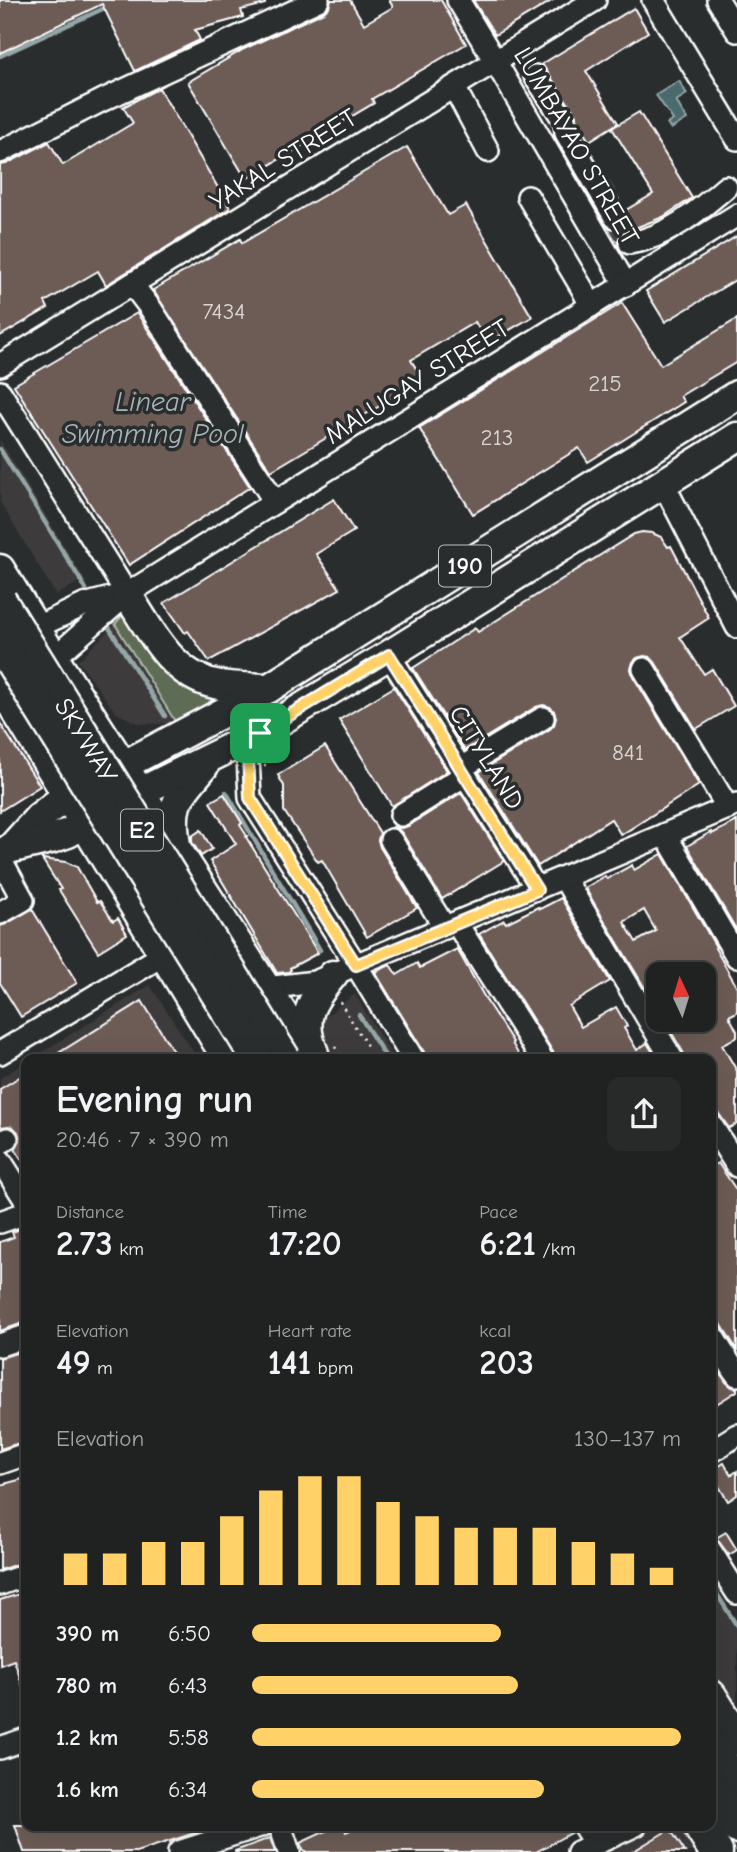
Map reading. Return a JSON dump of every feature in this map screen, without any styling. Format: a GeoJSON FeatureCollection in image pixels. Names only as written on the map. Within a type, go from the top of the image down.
{"type":"FeatureCollection","features":[{"type":"Feature","properties":{"kind":"highway","name":"SKYWAY"},"geometry":{"type":"LineString","coordinates":[[0,601],[281,1054]]}},
{"type":"Feature","properties":{"kind":"highway","name":"SKYWAY"},"geometry":{"type":"LineString","coordinates":[[0,644],[255,1054]]}},
{"type":"Feature","properties":{"kind":"highway"},"geometry":{"type":"LineString","coordinates":[[716,1706],[737,1739]]}},
{"type":"Feature","properties":{"kind":"highway"},"geometry":{"type":"LineString","coordinates":[[716,1753],[737,1786]]}},
{"type":"Feature","properties":{"kind":"highway"},"geometry":{"type":"LineString","coordinates":[[716,1793],[737,1826]]}},
{"type":"Feature","properties":{"kind":"highway"},"geometry":{"type":"LineString","coordinates":[[703,1831],[716,1852]]}},
{"type":"Feature","properties":{"kind":"main road","name":"190"},"geometry":{"type":"LineString","coordinates":[[4,853],[39,817],[68,795],[269,688],[737,396]]}},
{"type":"Feature","properties":{"kind":"main road","name":"190"},"geometry":{"type":"LineString","coordinates":[[4,853],[68,833],[140,792],[219,761],[737,437]]}},
{"type":"Feature","properties":{"kind":"main road"},"geometry":{"type":"LineString","coordinates":[[0,569],[176,849],[311,1054]]}},
{"type":"Feature","properties":{"kind":"main road"},"geometry":{"type":"LineString","coordinates":[[127,594],[166,653],[192,676],[215,684],[269,688]]}},
{"type":"Feature","properties":{"kind":"main road"},"geometry":{"type":"LineString","coordinates":[[1,687],[224,1054]]}},
{"type":"Feature","properties":{"kind":"main road"},"geometry":{"type":"LineString","coordinates":[[176,849],[174,806],[181,791],[219,761]]}},
{"type":"Feature","properties":{"kind":"main road"},"geometry":{"type":"LineString","coordinates":[[313,1054],[308,1026],[310,1010],[314,998],[339,974]]}},
{"type":"Feature","properties":{"kind":"main road"},"geometry":{"type":"LineString","coordinates":[[716,1735],[737,1768]]}},
{"type":"Feature","properties":{"kind":"main road"},"geometry":{"type":"LineString","coordinates":[[716,1809],[737,1842]]}},
{"type":"Feature","properties":{"kind":"street"},"geometry":{"type":"LineString","coordinates":[[0,152],[103,100],[318,0]]}},
{"type":"Feature","properties":{"kind":"street","name":"LUMBAYAO STREET"},"geometry":{"type":"LineString","coordinates":[[458,0],[626,285]]}},
{"type":"Feature","properties":{"kind":"street","name":"YAKAL STREET"},"geometry":{"type":"LineString","coordinates":[[0,365],[595,0]]}},
{"type":"Feature","properties":{"kind":"street"},"geometry":{"type":"LineString","coordinates":[[653,0],[737,139]]}},
{"type":"Feature","properties":{"kind":"street"},"geometry":{"type":"LineString","coordinates":[[718,0],[737,31]]}},
{"type":"Feature","properties":{"kind":"street"},"geometry":{"type":"LineString","coordinates":[[527,42],[533,54],[533,70],[565,122],[565,132],[615,217]]}},
{"type":"Feature","properties":{"kind":"street"},"geometry":{"type":"LineString","coordinates":[[454,87],[488,151]]}},
{"type":"Feature","properties":{"kind":"street"},"geometry":{"type":"LineString","coordinates":[[631,243],[642,241],[681,223],[726,187]]}},
{"type":"Feature","properties":{"kind":"street"},"geometry":{"type":"LineString","coordinates":[[528,197],[591,306]]}},
{"type":"Feature","properties":{"kind":"street","name":"MALUGAY STREET"},"geometry":{"type":"LineString","coordinates":[[1,687],[54,658],[127,594],[737,215]]}},
{"type":"Feature","properties":{"kind":"street"},"geometry":{"type":"LineString","coordinates":[[132,284],[151,309],[275,502]]}},
{"type":"Feature","properties":{"kind":"street"},"geometry":{"type":"LineString","coordinates":[[0,392],[127,594]]}},
{"type":"Feature","properties":{"kind":"street"},"geometry":{"type":"LineString","coordinates":[[663,483],[734,615]]}},
{"type":"Feature","properties":{"kind":"street","name":"MALUGAY STREET"},"geometry":{"type":"LineString","coordinates":[[0,644],[84,605],[127,594]]}},
{"type":"Feature","properties":{"kind":"street","name":"CITYLAND"},"geometry":{"type":"LineString","coordinates":[[389,655],[537,890]]}},
{"type":"Feature","properties":{"kind":"street"},"geometry":{"type":"LineString","coordinates":[[266,988],[306,984],[339,974],[732,806],[644,669]]}},
{"type":"Feature","properties":{"kind":"street"},"geometry":{"type":"LineString","coordinates":[[401,815],[543,718]]}},
{"type":"Feature","properties":{"kind":"street"},"geometry":{"type":"LineString","coordinates":[[260,733],[248,757],[250,798],[339,974],[409,1054]]}},
{"type":"Feature","properties":{"kind":"street"},"geometry":{"type":"LineString","coordinates":[[666,834],[737,957]]}},
{"type":"Feature","properties":{"kind":"street"},"geometry":{"type":"LineString","coordinates":[[391,840],[539,1054]]}},
{"type":"Feature","properties":{"kind":"street"},"geometry":{"type":"LineString","coordinates":[[0,913],[23,899],[4,853]]}},
{"type":"Feature","properties":{"kind":"street"},"geometry":{"type":"LineString","coordinates":[[564,878],[669,1054]]}},
{"type":"Feature","properties":{"kind":"street"},"geometry":{"type":"LineString","coordinates":[[0,1053],[163,955]]}},
{"type":"Feature","properties":{"kind":"street"},"geometry":{"type":"LineString","coordinates":[[723,1142],[737,1166]]}},
{"type":"Feature","properties":{"kind":"street"},"geometry":{"type":"LineString","coordinates":[[0,1160],[21,1193]]}},
{"type":"Feature","properties":{"kind":"street"},"geometry":{"type":"LineString","coordinates":[[0,1222],[21,1215]]}},
{"type":"Feature","properties":{"kind":"street"},"geometry":{"type":"LineString","coordinates":[[0,1345],[21,1338]]}},
{"type":"Feature","properties":{"kind":"street"},"geometry":{"type":"LineString","coordinates":[[716,1342],[737,1375]]}},
{"type":"Feature","properties":{"kind":"street"},"geometry":{"type":"LineString","coordinates":[[716,1448],[737,1435]]}},
{"type":"Feature","properties":{"kind":"street"},"geometry":{"type":"LineString","coordinates":[[0,1463],[21,1456]]}},
{"type":"Feature","properties":{"kind":"street"},"geometry":{"type":"LineString","coordinates":[[716,1560],[737,1593]]}},
{"type":"Feature","properties":{"kind":"street"},"geometry":{"type":"LineString","coordinates":[[0,1584],[21,1578]]}},
{"type":"Feature","properties":{"kind":"street"},"geometry":{"type":"LineString","coordinates":[[0,1748],[21,1741]]}},
{"type":"Feature","properties":{"kind":"street"},"geometry":{"type":"LineString","coordinates":[[179,1852],[244,1831]]}},
{"type":"Feature","properties":{"kind":"street"},"geometry":{"type":"LineString","coordinates":[[282,1831],[289,1852]]}},
{"type":"Feature","properties":{"kind":"street"},"geometry":{"type":"LineString","coordinates":[[586,1848],[623,1831]]}},
{"type":"Feature","properties":{"kind":"street"},"geometry":{"type":"LineString","coordinates":[[693,1831],[705,1852]]}},
{"type":"Feature","properties":{"kind":"path"},"geometry":{"type":"LineString","coordinates":[[219,761],[267,765]]}},
{"type":"Feature","properties":{"kind":"path"},"geometry":{"type":"LineString","coordinates":[[339,974],[369,1049]]}},
{"type":"Feature","properties":{"kind":"shaded area"},"geometry":{"type":"Polygon","coordinates":[[[0,440],[84,579],[56,595],[0,502],[0,440]]]}},
{"type":"Feature","properties":{"kind":"shaded area"},"geometry":{"type":"Polygon","coordinates":[[[115,624],[176,723],[140,724],[116,713],[78,661],[115,624]]]}},
{"type":"Feature","properties":{"kind":"shaded area"},"geometry":{"type":"Polygon","coordinates":[[[150,985],[195,1054],[39,1054],[150,985]]]}},
{"type":"Feature","properties":{"kind":"shaded area"},"geometry":{"type":"Polygon","coordinates":[[[355,994],[391,1054],[332,1054],[317,1023],[355,994]]]}},
{"type":"Feature","properties":{"kind":"shaded area"},"geometry":{"type":"Polygon","coordinates":[[[21,1065],[21,1162],[0,1128],[0,1078],[21,1065]]]}},
{"type":"Feature","properties":{"kind":"shaded area"},"geometry":{"type":"Polygon","coordinates":[[[716,1591],[737,1627],[737,1709],[716,1674],[716,1591]]]}},
{"type":"Feature","properties":{"kind":"shaded area"},"geometry":{"type":"Polygon","coordinates":[[[642,1831],[686,1831],[699,1852],[599,1852],[642,1831]]]}},
{"type":"Feature","properties":{"kind":"green space"},"geometry":{"type":"Polygon","coordinates":[[[128,609],[222,697],[176,723],[115,624],[128,609]]]}},
{"type":"Feature","properties":{"kind":"water"},"geometry":{"type":"Polygon","coordinates":[[[679,81],[687,94],[676,101],[687,119],[671,129],[667,124],[673,120],[656,95],[679,81]]]}},
{"type":"Feature","properties":{"kind":"building"},"geometry":{"type":"Polygon","coordinates":[[[0,0],[265,0],[265,4],[241,10],[243,17],[195,30],[200,40],[135,71],[102,4],[0,53],[0,0]]]}},
{"type":"Feature","properties":{"kind":"building"},"geometry":{"type":"Polygon","coordinates":[[[331,0],[350,0],[364,24],[393,7],[389,0],[441,0],[466,44],[372,99],[374,103],[246,179],[188,82],[244,49],[324,12],[331,0]]]}},
{"type":"Feature","properties":{"kind":"building"},"geometry":{"type":"Polygon","coordinates":[[[473,0],[553,0],[495,35],[473,0]]]}},
{"type":"Feature","properties":{"kind":"building"},"geometry":{"type":"Polygon","coordinates":[[[634,8],[648,32],[586,71],[618,123],[589,141],[576,115],[542,64],[634,8]]]}},
{"type":"Feature","properties":{"kind":"building"},"geometry":{"type":"Polygon","coordinates":[[[159,88],[230,208],[106,285],[98,271],[45,302],[48,308],[0,336],[0,165],[49,142],[63,165],[133,123],[123,107],[159,88]]]}},
{"type":"Feature","properties":{"kind":"building"},"geometry":{"type":"Polygon","coordinates":[[[639,112],[692,198],[663,217],[622,233],[617,241],[610,229],[622,228],[627,223],[626,210],[653,194],[612,128],[639,112]]]}},
{"type":"Feature","properties":{"kind":"building"},"geometry":{"type":"Polygon","coordinates":[[[407,147],[448,215],[466,205],[532,317],[487,343],[475,322],[411,360],[423,380],[271,471],[153,290],[240,239],[242,243],[407,147]]]}},
{"type":"Feature","properties":{"kind":"building"},"geometry":{"type":"Polygon","coordinates":[[[737,236],[737,279],[665,322],[646,291],[737,236]]]}},
{"type":"Feature","properties":{"kind":"building"},"geometry":{"type":"Polygon","coordinates":[[[622,303],[661,365],[737,319],[737,362],[680,396],[684,402],[588,462],[579,448],[473,514],[419,428],[622,303]]]}},
{"type":"Feature","properties":{"kind":"building"},"geometry":{"type":"Polygon","coordinates":[[[137,313],[250,487],[129,565],[14,385],[137,313]]]}},
{"type":"Feature","properties":{"kind":"building"},"geometry":{"type":"Polygon","coordinates":[[[334,499],[354,531],[316,554],[340,589],[209,661],[164,603],[334,499]]]}},
{"type":"Feature","properties":{"kind":"building"},"geometry":{"type":"Polygon","coordinates":[[[642,532],[661,537],[668,547],[671,546],[709,618],[680,637],[704,674],[712,669],[734,706],[696,729],[655,662],[650,657],[637,658],[631,669],[633,676],[699,785],[621,835],[611,819],[538,866],[479,772],[550,729],[556,718],[554,711],[543,705],[536,707],[465,750],[413,668],[475,628],[478,632],[634,534],[642,532]]]}},
{"type":"Feature","properties":{"kind":"building"},"geometry":{"type":"Polygon","coordinates":[[[394,687],[447,771],[392,806],[339,720],[394,687]]]}},
{"type":"Feature","properties":{"kind":"building"},"geometry":{"type":"Polygon","coordinates":[[[0,723],[40,786],[0,811],[0,723]]]}},
{"type":"Feature","properties":{"kind":"building"},"geometry":{"type":"Polygon","coordinates":[[[325,746],[380,833],[380,847],[417,908],[367,937],[322,860],[318,862],[284,811],[284,786],[278,775],[325,746]]]}},
{"type":"Feature","properties":{"kind":"building"},"geometry":{"type":"Polygon","coordinates":[[[461,793],[504,861],[442,899],[402,833],[392,827],[408,826],[461,793]]]}},
{"type":"Feature","properties":{"kind":"building"},"geometry":{"type":"Polygon","coordinates":[[[224,794],[242,823],[240,825],[246,837],[318,953],[290,968],[288,972],[277,973],[210,861],[236,844],[210,802],[224,794]]]}},
{"type":"Feature","properties":{"kind":"building"},"geometry":{"type":"Polygon","coordinates":[[[737,821],[737,931],[687,846],[737,821]]]}},
{"type":"Feature","properties":{"kind":"building"},"geometry":{"type":"Polygon","coordinates":[[[201,830],[212,849],[201,856],[192,842],[192,836],[201,830]]]}},
{"type":"Feature","properties":{"kind":"building"},"geometry":{"type":"Polygon","coordinates":[[[662,854],[716,947],[737,987],[737,1012],[729,1016],[737,1031],[737,1037],[722,1045],[737,1071],[737,1124],[729,1128],[716,1108],[716,1054],[684,1054],[671,1032],[716,1032],[716,962],[646,962],[646,990],[585,888],[605,876],[607,879],[632,865],[634,870],[662,854]],[[644,910],[624,922],[636,942],[656,931],[644,910]]]}},
{"type":"Feature","properties":{"kind":"building"},"geometry":{"type":"Polygon","coordinates":[[[42,859],[66,862],[77,867],[97,902],[100,901],[113,921],[118,918],[127,934],[98,952],[42,859]]]}},
{"type":"Feature","properties":{"kind":"building"},"geometry":{"type":"Polygon","coordinates":[[[561,898],[610,981],[569,1006],[581,1027],[616,1007],[637,1050],[647,1043],[654,1054],[554,1054],[479,934],[504,920],[506,923],[538,907],[540,909],[561,898]]]}},
{"type":"Feature","properties":{"kind":"building"},"geometry":{"type":"Polygon","coordinates":[[[32,909],[77,983],[21,1017],[0,983],[0,926],[32,909]]]}},
{"type":"Feature","properties":{"kind":"building"},"geometry":{"type":"Polygon","coordinates":[[[457,949],[518,1054],[425,1054],[375,972],[390,965],[397,975],[417,963],[420,968],[457,949]]]}},
{"type":"Feature","properties":{"kind":"building"},"geometry":{"type":"Polygon","coordinates":[[[142,1001],[175,1054],[57,1054],[142,1001]]]}},
{"type":"Feature","properties":{"kind":"building"},"geometry":{"type":"Polygon","coordinates":[[[21,1076],[21,1158],[15,1149],[20,1140],[18,1132],[13,1127],[2,1127],[0,1124],[0,1089],[21,1076]]]}},
{"type":"Feature","properties":{"kind":"building"},"geometry":{"type":"Polygon","coordinates":[[[718,1163],[737,1191],[737,1350],[721,1324],[716,1321],[718,1163]]]}},
{"type":"Feature","properties":{"kind":"building"},"geometry":{"type":"Polygon","coordinates":[[[21,1229],[21,1324],[0,1331],[0,1242],[14,1237],[12,1232],[21,1229]]]}},
{"type":"Feature","properties":{"kind":"building"},"geometry":{"type":"Polygon","coordinates":[[[21,1352],[21,1443],[0,1449],[0,1358],[21,1352]]]}},
{"type":"Feature","properties":{"kind":"building"},"geometry":{"type":"Polygon","coordinates":[[[716,1366],[726,1382],[737,1388],[737,1391],[716,1404],[716,1366]]]}},
{"type":"Feature","properties":{"kind":"building"},"geometry":{"type":"Polygon","coordinates":[[[724,1463],[731,1475],[737,1471],[737,1495],[728,1501],[716,1482],[716,1468],[724,1463]]]}},
{"type":"Feature","properties":{"kind":"building"},"geometry":{"type":"Polygon","coordinates":[[[21,1479],[21,1563],[0,1570],[0,1485],[21,1479]]]}},
{"type":"Feature","properties":{"kind":"building"},"geometry":{"type":"Polygon","coordinates":[[[726,1532],[737,1550],[729,1555],[716,1538],[726,1532]]]}},
{"type":"Feature","properties":{"kind":"building"},"geometry":{"type":"Polygon","coordinates":[[[21,1594],[21,1681],[14,1660],[0,1665],[0,1600],[21,1594]]]}},
{"type":"Feature","properties":{"kind":"building"},"geometry":{"type":"Polygon","coordinates":[[[15,1825],[21,1825],[21,1831],[201,1831],[136,1852],[24,1852],[15,1825]]]}},
{"type":"Feature","properties":{"kind":"building"},"geometry":{"type":"Polygon","coordinates":[[[326,1831],[572,1832],[536,1852],[304,1852],[300,1843],[326,1831]]]}},
{"type":"Feature","properties":{"kind":"building"},"geometry":{"type":"Polygon","coordinates":[[[667,1831],[671,1831],[685,1852],[632,1852],[667,1831]]]}},
{"type":"Feature","properties":{"kind":"building"},"geometry":{"type":"Polygon","coordinates":[[[270,1838],[275,1852],[235,1852],[235,1851],[270,1838]]]}},
{"type":"Feature","properties":{"kind":"waterway"},"geometry":{"type":"LineString","coordinates":[[0,56],[109,6]]}},
{"type":"Feature","properties":{"kind":"waterway"},"geometry":{"type":"LineString","coordinates":[[0,449],[86,589]]}},
{"type":"Feature","properties":{"kind":"waterway"},"geometry":{"type":"LineString","coordinates":[[108,626],[165,716]]}},
{"type":"Feature","properties":{"kind":"waterway"},"geometry":{"type":"LineString","coordinates":[[226,792],[320,950]]}},
{"type":"Feature","properties":{"kind":"waterway"},"geometry":{"type":"LineString","coordinates":[[359,1015],[384,1054]]}},
{"type":"Feature","properties":{"kind":"waterway"},"geometry":{"type":"LineString","coordinates":[[716,1593],[737,1626]]}},
{"type":"Feature","properties":{"kind":"tunnel"},"geometry":{"type":"LineString","coordinates":[[615,217],[630,243]]}},
{"type":"Feature","properties":{"kind":"route"},"geometry":{"type":"LineString","coordinates":[[389,655],[537,890],[356,965],[250,798],[248,757],[260,733],[389,655]]}},
{"type":"Feature","properties":{"kind":"water label","name":"Linear Swimming Pool"},"geometry":{"type":"Point","coordinates":[153,417]}}]}
